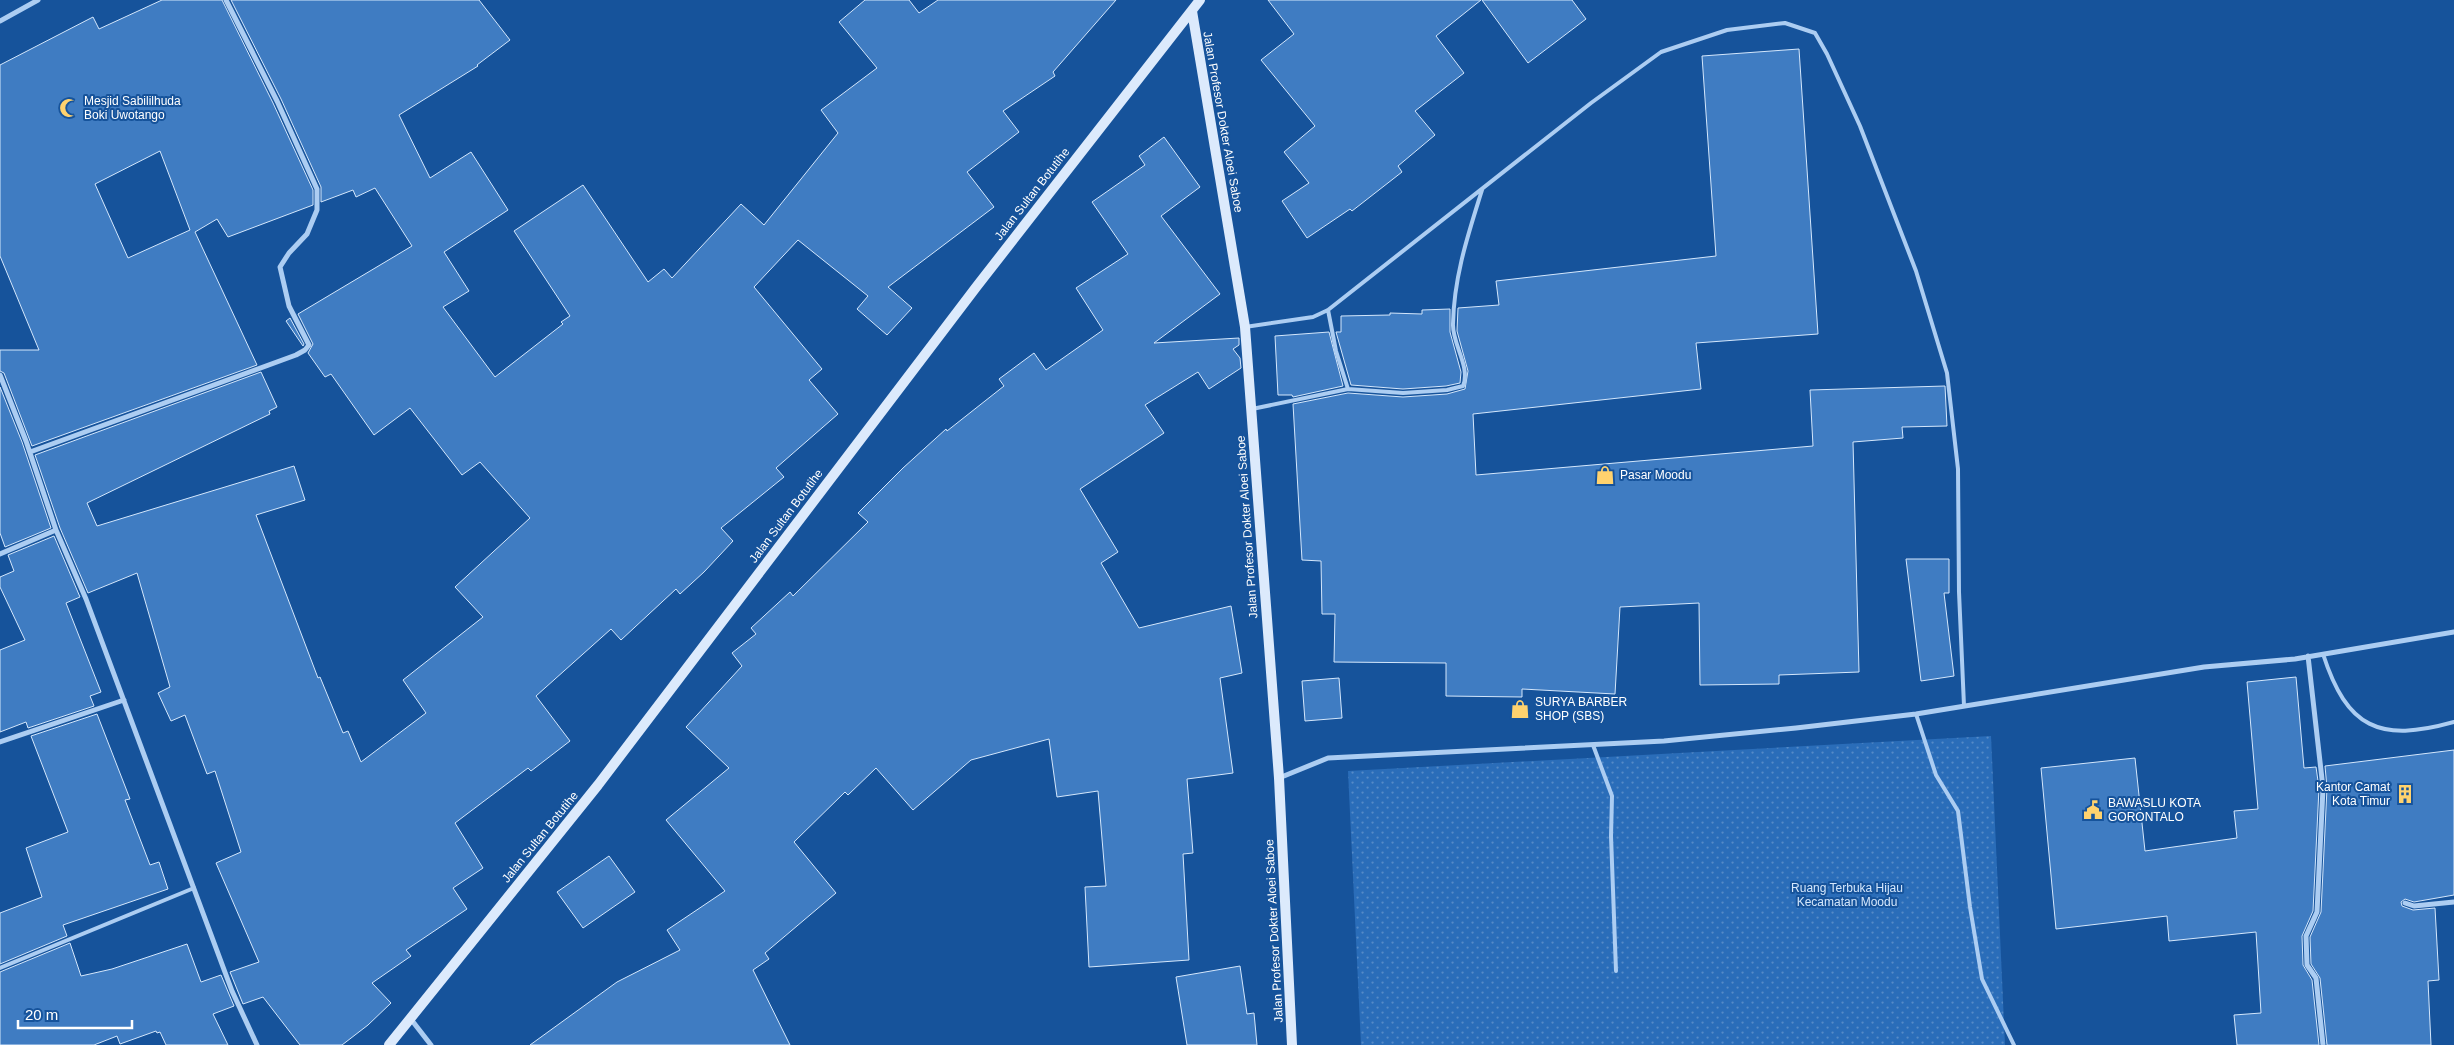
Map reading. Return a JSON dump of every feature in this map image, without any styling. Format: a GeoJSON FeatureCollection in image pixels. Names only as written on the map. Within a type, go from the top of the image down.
{"type":"FeatureCollection","features":[{"type":"Feature","properties":{"kind":"main road","name":"Jalan Sultan Botutihe"},"geometry":{"type":"LineString","coordinates":[[390,1045],[410,1017],[598,785],[976,286],[1200,0]]}},
{"type":"Feature","properties":{"kind":"main road","name":"Jalan Profesor Dokter Aloei Saboe"},"geometry":{"type":"LineString","coordinates":[[1192,11],[1245,327],[1279,778],[1292,1045]]}},
{"type":"Feature","properties":{"kind":"street"},"geometry":{"type":"LineString","coordinates":[[0,21],[38,0]]}},
{"type":"Feature","properties":{"kind":"street"},"geometry":{"type":"LineString","coordinates":[[30,452],[296,354],[305,350],[309,345],[289,306],[280,267],[289,253],[307,234],[318,210],[317,190],[277,101],[226,0]]}},
{"type":"Feature","properties":{"kind":"street"},"geometry":{"type":"LineString","coordinates":[[1189,0],[1192,11]]}},
{"type":"Feature","properties":{"kind":"street"},"geometry":{"type":"LineString","coordinates":[[0,375],[30,452],[56,530],[86,599],[149,773],[232,991],[257,1045]]}},
{"type":"Feature","properties":{"kind":"street"},"geometry":{"type":"LineString","coordinates":[[0,554],[56,530]]}},
{"type":"Feature","properties":{"kind":"street"},"geometry":{"type":"LineString","coordinates":[[1279,778],[1328,758],[1674,740],[1916,714],[2204,668],[2322,654],[2454,632]]}},
{"type":"Feature","properties":{"kind":"street"},"geometry":{"type":"LineString","coordinates":[[2308,656],[2322,788],[2317,912],[2306,936],[2306,955],[2307,965],[2316,978],[2322,1045]]}},
{"type":"Feature","properties":{"kind":"street"},"geometry":{"type":"LineString","coordinates":[[0,742],[124,700]]}},
{"type":"Feature","properties":{"kind":"street"},"geometry":{"type":"LineString","coordinates":[[2405,903],[2414,906],[2454,902]]}},
{"type":"Feature","properties":{"kind":"street"},"geometry":{"type":"LineString","coordinates":[[410,1017],[431,1045]]}},
{"type":"Feature","properties":{"kind":"lane"},"geometry":{"type":"LineString","coordinates":[[1245,327],[1313,318],[1328,310],[1591,103],[1661,52],[1727,30],[1785,23],[1815,34],[1827,54],[1863,135],[1916,271],[1947,372],[1958,469],[1959,592],[1964,706]]}},
{"type":"Feature","properties":{"kind":"lane"},"geometry":{"type":"LineString","coordinates":[[1250,409],[1348,389],[1403,393],[1447,390],[1463,386],[1466,376],[1453,327],[1455,288],[1462,253],[1482,190]]}},
{"type":"Feature","properties":{"kind":"lane"},"geometry":{"type":"LineString","coordinates":[[1328,310],[1336,351],[1348,389]]}},
{"type":"Feature","properties":{"kind":"lane"},"geometry":{"type":"LineString","coordinates":[[2322,654],[2330,676],[2347,706],[2373,728],[2403,732],[2454,722]]}},
{"type":"Feature","properties":{"kind":"lane"},"geometry":{"type":"LineString","coordinates":[[1916,714],[1936,775],[1958,811],[1970,907],[1982,979],[2014,1045]]}},
{"type":"Feature","properties":{"kind":"lane"},"geometry":{"type":"LineString","coordinates":[[1593,745],[1612,796],[1611,836],[1616,971]]}},
{"type":"Feature","properties":{"kind":"lane"},"geometry":{"type":"LineString","coordinates":[[0,968],[194,888]]}},
{"type":"Feature","properties":{"kind":"green space","name":"Ruang Terbuka Hijau Kecamatan Moodu"},"geometry":{"type":"Polygon","coordinates":[[[1991,736],[2005,1045],[1361,1045],[1348,771],[1991,736]]]}},
{"type":"Feature","properties":{"kind":"building"},"geometry":{"type":"Polygon","coordinates":[[[162,0],[222,0],[273,103],[313,190],[313,205],[228,237],[217,219],[195,232],[257,365],[32,446],[4,373],[0,371],[0,350],[39,350],[0,256],[0,65],[93,17],[99,29],[162,0]],[[160,151],[95,184],[128,258],[190,230],[160,151]]]}},
{"type":"Feature","properties":{"kind":"building"},"geometry":{"type":"Polygon","coordinates":[[[231,0],[479,0],[510,40],[478,66],[399,115],[430,178],[471,152],[508,210],[444,252],[469,291],[443,307],[495,377],[563,324],[561,322],[570,316],[514,231],[583,185],[648,282],[664,269],[672,278],[741,204],[764,225],[838,133],[821,110],[877,68],[839,22],[865,0],[909,0],[919,13],[938,0],[1116,0],[1053,72],[1055,76],[1003,111],[1019,132],[967,172],[994,207],[888,287],[912,308],[887,335],[857,309],[868,296],[798,240],[754,287],[822,369],[809,380],[838,414],[776,468],[784,477],[721,528],[733,541],[704,572],[680,594],[676,589],[621,640],[611,629],[536,696],[570,741],[531,771],[528,768],[455,823],[483,868],[453,888],[467,909],[406,950],[411,956],[372,983],[391,1003],[368,1025],[342,1045],[300,1045],[263,997],[243,1004],[230,972],[259,962],[216,863],[241,852],[215,771],[207,774],[185,715],[171,721],[158,693],[170,687],[137,573],[88,593],[60,528],[35,455],[261,372],[277,407],[269,411],[270,414],[87,503],[97,526],[294,466],[305,500],[256,515],[318,678],[320,677],[343,733],[348,731],[361,762],[426,713],[403,680],[483,617],[455,587],[530,518],[480,462],[462,475],[410,408],[374,435],[331,374],[325,377],[308,353],[313,344],[298,314],[412,246],[375,188],[356,197],[353,190],[321,202],[321,187],[281,99],[231,0]]]}},
{"type":"Feature","properties":{"kind":"building"},"geometry":{"type":"Polygon","coordinates":[[[1268,0],[1481,0],[1436,36],[1464,73],[1415,111],[1435,135],[1398,166],[1402,172],[1352,211],[1350,209],[1307,238],[1282,201],[1309,183],[1284,152],[1315,126],[1261,60],[1294,34],[1268,0]]]}},
{"type":"Feature","properties":{"kind":"building"},"geometry":{"type":"Polygon","coordinates":[[[1482,0],[1572,0],[1586,19],[1528,63],[1482,0]]]}},
{"type":"Feature","properties":{"kind":"building"},"geometry":{"type":"Polygon","coordinates":[[[1799,49],[1818,334],[1696,343],[1701,389],[1473,414],[1476,475],[1813,446],[1810,390],[1945,386],[1947,426],[1902,427],[1903,438],[1853,442],[1859,672],[1779,675],[1779,684],[1700,685],[1699,603],[1620,607],[1615,694],[1522,689],[1522,697],[1446,696],[1446,663],[1334,662],[1335,614],[1322,614],[1321,561],[1302,560],[1293,404],[1348,393],[1403,397],[1447,394],[1465,389],[1468,371],[1457,331],[1458,308],[1499,305],[1496,281],[1716,256],[1702,56],[1799,49]]]}},
{"type":"Feature","properties":{"kind":"building"},"geometry":{"type":"Polygon","coordinates":[[[1164,137],[1200,187],[1161,216],[1220,294],[1154,343],[1239,338],[1239,345],[1233,349],[1240,358],[1241,368],[1209,389],[1198,372],[1145,405],[1164,433],[1080,489],[1118,552],[1101,563],[1139,628],[1231,606],[1242,673],[1220,678],[1233,773],[1187,779],[1193,853],[1183,854],[1189,960],[1089,967],[1085,887],[1106,886],[1098,791],[1057,797],[1049,739],[971,760],[913,810],[876,768],[848,795],[845,792],[794,842],[836,893],[765,953],[769,959],[753,970],[790,1045],[530,1045],[617,982],[680,950],[667,930],[725,891],[666,820],[729,768],[686,727],[742,666],[732,653],[756,634],[751,628],[790,592],[793,596],[868,522],[858,513],[903,468],[946,429],[947,431],[1004,386],[999,379],[1034,353],[1046,370],[1103,330],[1076,288],[1128,254],[1092,202],[1145,165],[1139,156],[1164,137]]]}},
{"type":"Feature","properties":{"kind":"building"},"geometry":{"type":"Polygon","coordinates":[[[1450,309],[1450,332],[1461,372],[1460,383],[1446,386],[1403,389],[1351,385],[1336,332],[1341,332],[1341,316],[1390,315],[1390,313],[1422,314],[1422,310],[1450,309]]]}},
{"type":"Feature","properties":{"kind":"building"},"geometry":{"type":"Polygon","coordinates":[[[290,318],[304,344],[303,346],[286,321],[290,318]]]}},
{"type":"Feature","properties":{"kind":"building"},"geometry":{"type":"Polygon","coordinates":[[[1329,332],[1343,386],[1293,397],[1292,395],[1278,395],[1275,336],[1329,332]]]}},
{"type":"Feature","properties":{"kind":"building"},"geometry":{"type":"Polygon","coordinates":[[[0,387],[22,442],[51,528],[5,547],[0,533],[0,387]]]}},
{"type":"Feature","properties":{"kind":"building"},"geometry":{"type":"Polygon","coordinates":[[[54,536],[80,597],[66,603],[101,692],[90,696],[94,706],[28,728],[26,722],[0,732],[0,650],[25,640],[0,587],[0,577],[14,571],[8,555],[54,536]]]}},
{"type":"Feature","properties":{"kind":"building"},"geometry":{"type":"Polygon","coordinates":[[[1906,559],[1949,559],[1949,593],[1944,593],[1954,676],[1921,681],[1906,559]]]}},
{"type":"Feature","properties":{"kind":"building"},"geometry":{"type":"Polygon","coordinates":[[[2296,677],[2304,768],[2316,767],[2319,788],[2313,911],[2302,936],[2303,965],[2312,980],[2319,1045],[2237,1045],[2234,1015],[2261,1013],[2256,932],[2169,941],[2167,916],[2056,929],[2041,768],[2135,758],[2145,851],[2237,838],[2234,811],[2258,809],[2247,682],[2296,677]]]}},
{"type":"Feature","properties":{"kind":"building"},"geometry":{"type":"Polygon","coordinates":[[[1339,678],[1342,718],[1305,721],[1302,681],[1339,678]]]}},
{"type":"Feature","properties":{"kind":"building"},"geometry":{"type":"Polygon","coordinates":[[[97,714],[130,799],[125,800],[150,865],[159,862],[168,889],[63,925],[67,936],[0,964],[0,913],[42,897],[26,848],[68,832],[31,736],[97,714]]]}},
{"type":"Feature","properties":{"kind":"building"},"geometry":{"type":"Polygon","coordinates":[[[2454,750],[2454,895],[2414,902],[2405,899],[2401,902],[2402,906],[2413,910],[2435,908],[2439,980],[2428,981],[2431,1045],[2327,1045],[2320,978],[2311,964],[2310,937],[2321,912],[2327,788],[2325,766],[2454,750]]]}},
{"type":"Feature","properties":{"kind":"building"},"geometry":{"type":"Polygon","coordinates":[[[609,856],[635,892],[583,928],[557,892],[609,856]]]}},
{"type":"Feature","properties":{"kind":"building"},"geometry":{"type":"Polygon","coordinates":[[[70,943],[81,976],[112,969],[187,944],[201,982],[221,975],[234,1006],[213,1014],[228,1045],[166,1045],[160,1032],[157,1033],[156,1031],[120,1044],[117,1036],[94,1045],[0,1045],[0,972],[70,943]]]}},
{"type":"Feature","properties":{"kind":"building"},"geometry":{"type":"Polygon","coordinates":[[[1240,966],[1247,1014],[1254,1013],[1257,1045],[1187,1045],[1176,977],[1240,966]]]}},
{"type":"Feature","properties":{"kind":"place","name":"Mesjid Sabililhuda Boki Uwotango"},"geometry":{"type":"Point","coordinates":[69,108]}},
{"type":"Feature","properties":{"kind":"place","name":"Pasar Moodu"},"geometry":{"type":"Point","coordinates":[1605,475]}},
{"type":"Feature","properties":{"kind":"place","name":"SURYA BARBER SHOP (SBS)"},"geometry":{"type":"Point","coordinates":[1520,709]}},
{"type":"Feature","properties":{"kind":"place","name":"Kantor Camat Kota Timur"},"geometry":{"type":"Point","coordinates":[2405,794]}},
{"type":"Feature","properties":{"kind":"place","name":"BAWASLU KOTA GORONTALO"},"geometry":{"type":"Point","coordinates":[2093,810]}}]}
